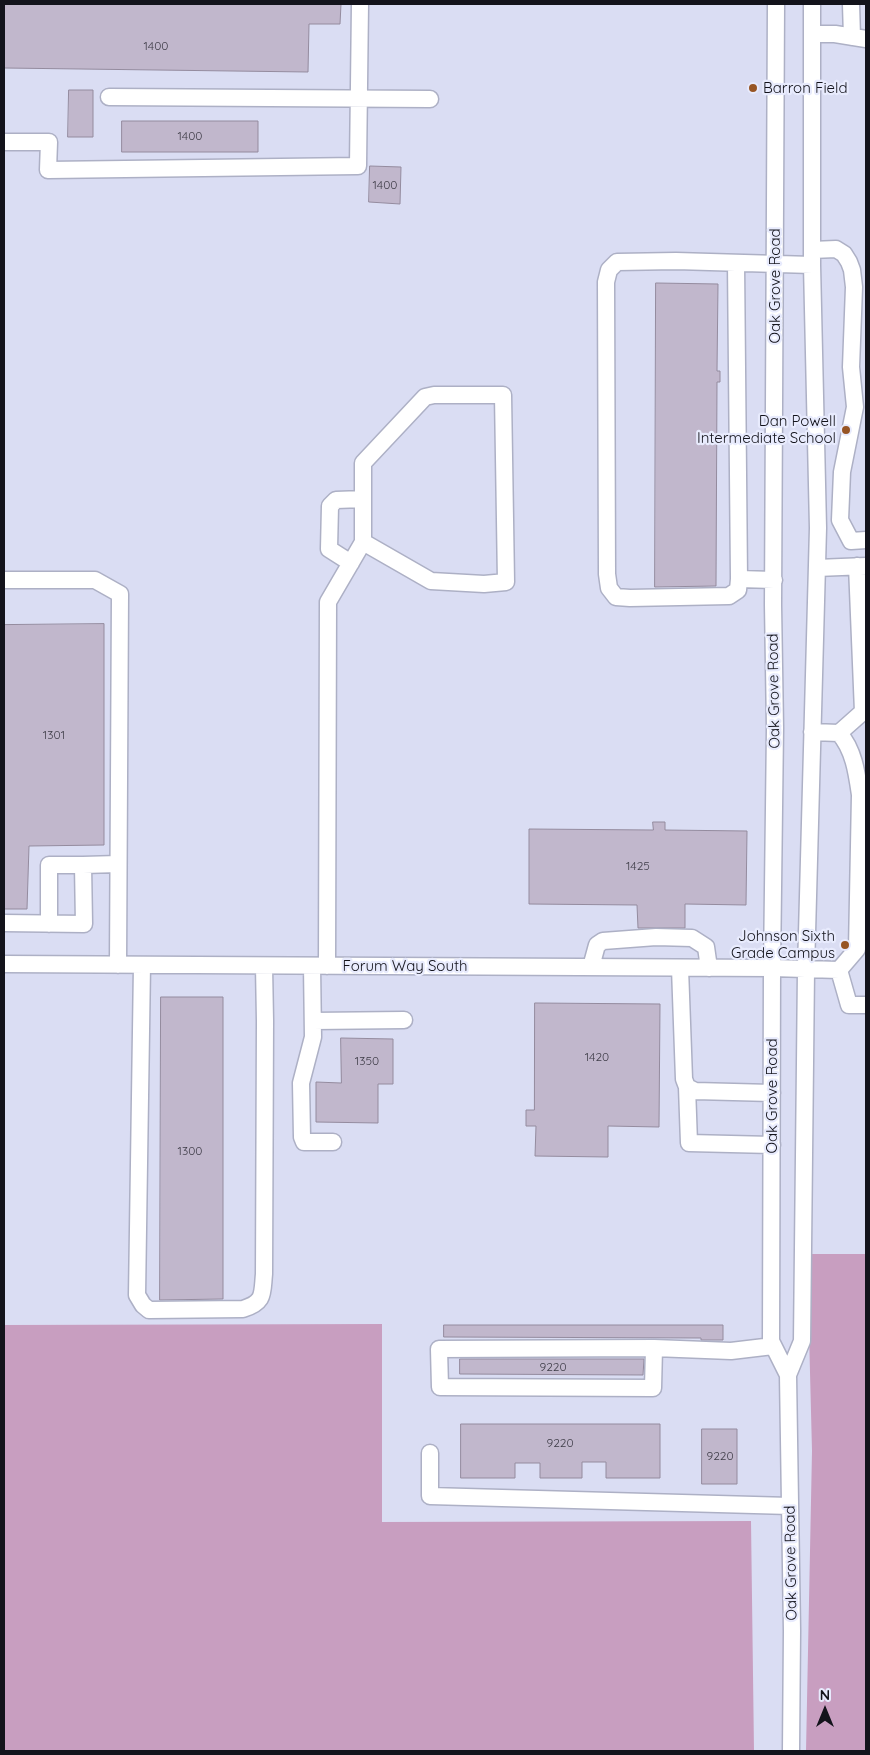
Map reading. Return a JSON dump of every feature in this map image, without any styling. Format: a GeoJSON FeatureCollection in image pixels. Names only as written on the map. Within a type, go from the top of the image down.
{"type":"FeatureCollection","features":[{"type":"Feature","properties":{"kind":"street"},"geometry":{"type":"LineString","coordinates":[[4,142],[49,142],[48,170],[358,166],[360,4]]}},
{"type":"Feature","properties":{"kind":"street","name":"Oak Grove Road"},"geometry":{"type":"LineString","coordinates":[[776,4],[774,264],[776,728],[772,968],[771,1341],[788,1374]]}},
{"type":"Feature","properties":{"kind":"street","name":"Oak Grove Road"},"geometry":{"type":"LineString","coordinates":[[791,1751],[792,1631],[788,1374],[802,1341],[806,970],[818,528],[812,257],[812,4]]}},
{"type":"Feature","properties":{"kind":"street"},"geometry":{"type":"LineString","coordinates":[[812,34],[835,34],[859,38],[851,4]]}},
{"type":"Feature","properties":{"kind":"street"},"geometry":{"type":"LineString","coordinates":[[109,97],[430,99]]}},
{"type":"Feature","properties":{"kind":"street"},"geometry":{"type":"LineString","coordinates":[[736,263],[738,590],[729,596],[630,598],[616,596],[609,588],[607,574],[606,282],[608,270],[617,262],[630,261],[736,263],[774,264],[812,257],[836,249],[844,254],[852,270],[854,287],[860,303],[851,367],[855,407],[842,472],[840,520],[851,541],[866,540]]}},
{"type":"Feature","properties":{"kind":"street"},"geometry":{"type":"LineString","coordinates":[[333,1142],[304,1142],[302,1137],[301,1083],[313,1037],[313,1020],[320,966],[328,602],[363,542],[363,463],[425,397],[434,395],[503,395],[506,582],[484,584],[431,581],[363,542]]}},
{"type":"Feature","properties":{"kind":"street"},"geometry":{"type":"LineString","coordinates":[[351,563],[329,549],[330,506],[336,500],[363,499]]}},
{"type":"Feature","properties":{"kind":"street"},"geometry":{"type":"LineString","coordinates":[[812,732],[839,733],[865,711],[862,566],[817,568]]}},
{"type":"Feature","properties":{"kind":"street"},"geometry":{"type":"LineString","coordinates":[[738,579],[774,580]]}},
{"type":"Feature","properties":{"kind":"street"},"geometry":{"type":"LineString","coordinates":[[4,580],[95,580],[120,594],[118,965]]}},
{"type":"Feature","properties":{"kind":"street"},"geometry":{"type":"LineString","coordinates":[[839,733],[845,739],[857,770],[860,795],[858,949],[839,970],[849,1005],[866,1005]]}},
{"type":"Feature","properties":{"kind":"street"},"geometry":{"type":"LineString","coordinates":[[49,924],[49,865],[118,864]]}},
{"type":"Feature","properties":{"kind":"street"},"geometry":{"type":"LineString","coordinates":[[4,924],[84,924],[83,865]]}},
{"type":"Feature","properties":{"kind":"street"},"geometry":{"type":"LineString","coordinates":[[591,967],[597,945],[604,941],[656,937],[692,938],[706,947],[709,968]]}},
{"type":"Feature","properties":{"kind":"street","name":"Forum Way South"},"geometry":{"type":"LineString","coordinates":[[4,964],[772,968],[839,970]]}},
{"type":"Feature","properties":{"kind":"street"},"geometry":{"type":"LineString","coordinates":[[142,965],[137,1295],[143,1305],[149,1310],[244,1309],[255,1305],[262,1297],[264,1274],[266,1021],[264,966]]}},
{"type":"Feature","properties":{"kind":"street"},"geometry":{"type":"LineString","coordinates":[[680,968],[684,1079],[687,1087],[689,1143],[772,1145]]}},
{"type":"Feature","properties":{"kind":"street"},"geometry":{"type":"LineString","coordinates":[[313,1020],[404,1020]]}},
{"type":"Feature","properties":{"kind":"street"},"geometry":{"type":"LineString","coordinates":[[687,1087],[695,1091],[772,1093]]}},
{"type":"Feature","properties":{"kind":"street"},"geometry":{"type":"LineString","coordinates":[[654,1348],[653,1388],[440,1387],[439,1350],[654,1348],[731,1352],[773,1346]]}},
{"type":"Feature","properties":{"kind":"street"},"geometry":{"type":"LineString","coordinates":[[430,1452],[430,1496],[790,1506]]}},
{"type":"Feature","properties":{"kind":"shaded area"},"geometry":{"type":"Polygon","coordinates":[[[807,1254],[866,1254],[866,1751],[806,1751],[812,1451],[807,1254]]]}},
{"type":"Feature","properties":{"kind":"shaded area"},"geometry":{"type":"Polygon","coordinates":[[[382,1324],[382,1522],[751,1521],[754,1751],[4,1751],[4,1325],[382,1324]]]}},
{"type":"Feature","properties":{"kind":"building"},"geometry":{"type":"Polygon","coordinates":[[[4,4],[341,4],[340,24],[309,24],[308,72],[4,68],[4,4]]]}},
{"type":"Feature","properties":{"kind":"building"},"geometry":{"type":"Polygon","coordinates":[[[69,90],[93,90],[93,137],[68,137],[69,90]]]}},
{"type":"Feature","properties":{"kind":"building"},"geometry":{"type":"Polygon","coordinates":[[[122,121],[258,121],[258,152],[122,152],[122,121]]]}},
{"type":"Feature","properties":{"kind":"building"},"geometry":{"type":"Polygon","coordinates":[[[370,166],[401,167],[400,204],[369,202],[370,166]]]}},
{"type":"Feature","properties":{"kind":"building"},"geometry":{"type":"Polygon","coordinates":[[[656,283],[718,284],[717,371],[720,371],[720,382],[717,382],[716,586],[655,587],[656,283]]]}},
{"type":"Feature","properties":{"kind":"building"},"geometry":{"type":"Polygon","coordinates":[[[104,624],[104,845],[29,846],[27,909],[4,909],[4,625],[104,624]]]}},
{"type":"Feature","properties":{"kind":"building"},"geometry":{"type":"Polygon","coordinates":[[[653,822],[665,822],[665,830],[747,831],[746,905],[685,904],[685,928],[638,928],[637,905],[529,904],[529,829],[653,830],[653,822]]]}},
{"type":"Feature","properties":{"kind":"building"},"geometry":{"type":"Polygon","coordinates":[[[161,997],[223,997],[223,1299],[160,1300],[161,997]]]}},
{"type":"Feature","properties":{"kind":"building"},"geometry":{"type":"Polygon","coordinates":[[[535,1003],[660,1004],[659,1127],[608,1126],[608,1157],[535,1156],[536,1126],[526,1126],[526,1110],[534,1110],[535,1003]]]}},
{"type":"Feature","properties":{"kind":"building"},"geometry":{"type":"Polygon","coordinates":[[[341,1038],[393,1039],[393,1084],[378,1084],[378,1123],[316,1122],[316,1082],[341,1083],[341,1038]]]}},
{"type":"Feature","properties":{"kind":"building"},"geometry":{"type":"Polygon","coordinates":[[[444,1325],[723,1325],[723,1340],[701,1340],[701,1338],[444,1337],[444,1325]]]}},
{"type":"Feature","properties":{"kind":"building"},"geometry":{"type":"Polygon","coordinates":[[[460,1359],[644,1359],[643,1375],[460,1374],[460,1359]]]}},
{"type":"Feature","properties":{"kind":"building"},"geometry":{"type":"Polygon","coordinates":[[[461,1424],[660,1424],[660,1478],[606,1478],[606,1462],[582,1462],[582,1478],[540,1478],[540,1463],[515,1463],[515,1478],[461,1478],[461,1424]]]}},
{"type":"Feature","properties":{"kind":"building"},"geometry":{"type":"Polygon","coordinates":[[[702,1429],[737,1429],[737,1484],[702,1484],[702,1429]]]}},
{"type":"Feature","properties":{"kind":"place","name":"Barron Field"},"geometry":{"type":"Point","coordinates":[753,88]}},
{"type":"Feature","properties":{"kind":"place","name":"Dan Powell Intermediate School"},"geometry":{"type":"Point","coordinates":[846,430]}},
{"type":"Feature","properties":{"kind":"place","name":"Johnson Sixth Grade Campus"},"geometry":{"type":"Point","coordinates":[845,945]}}]}
